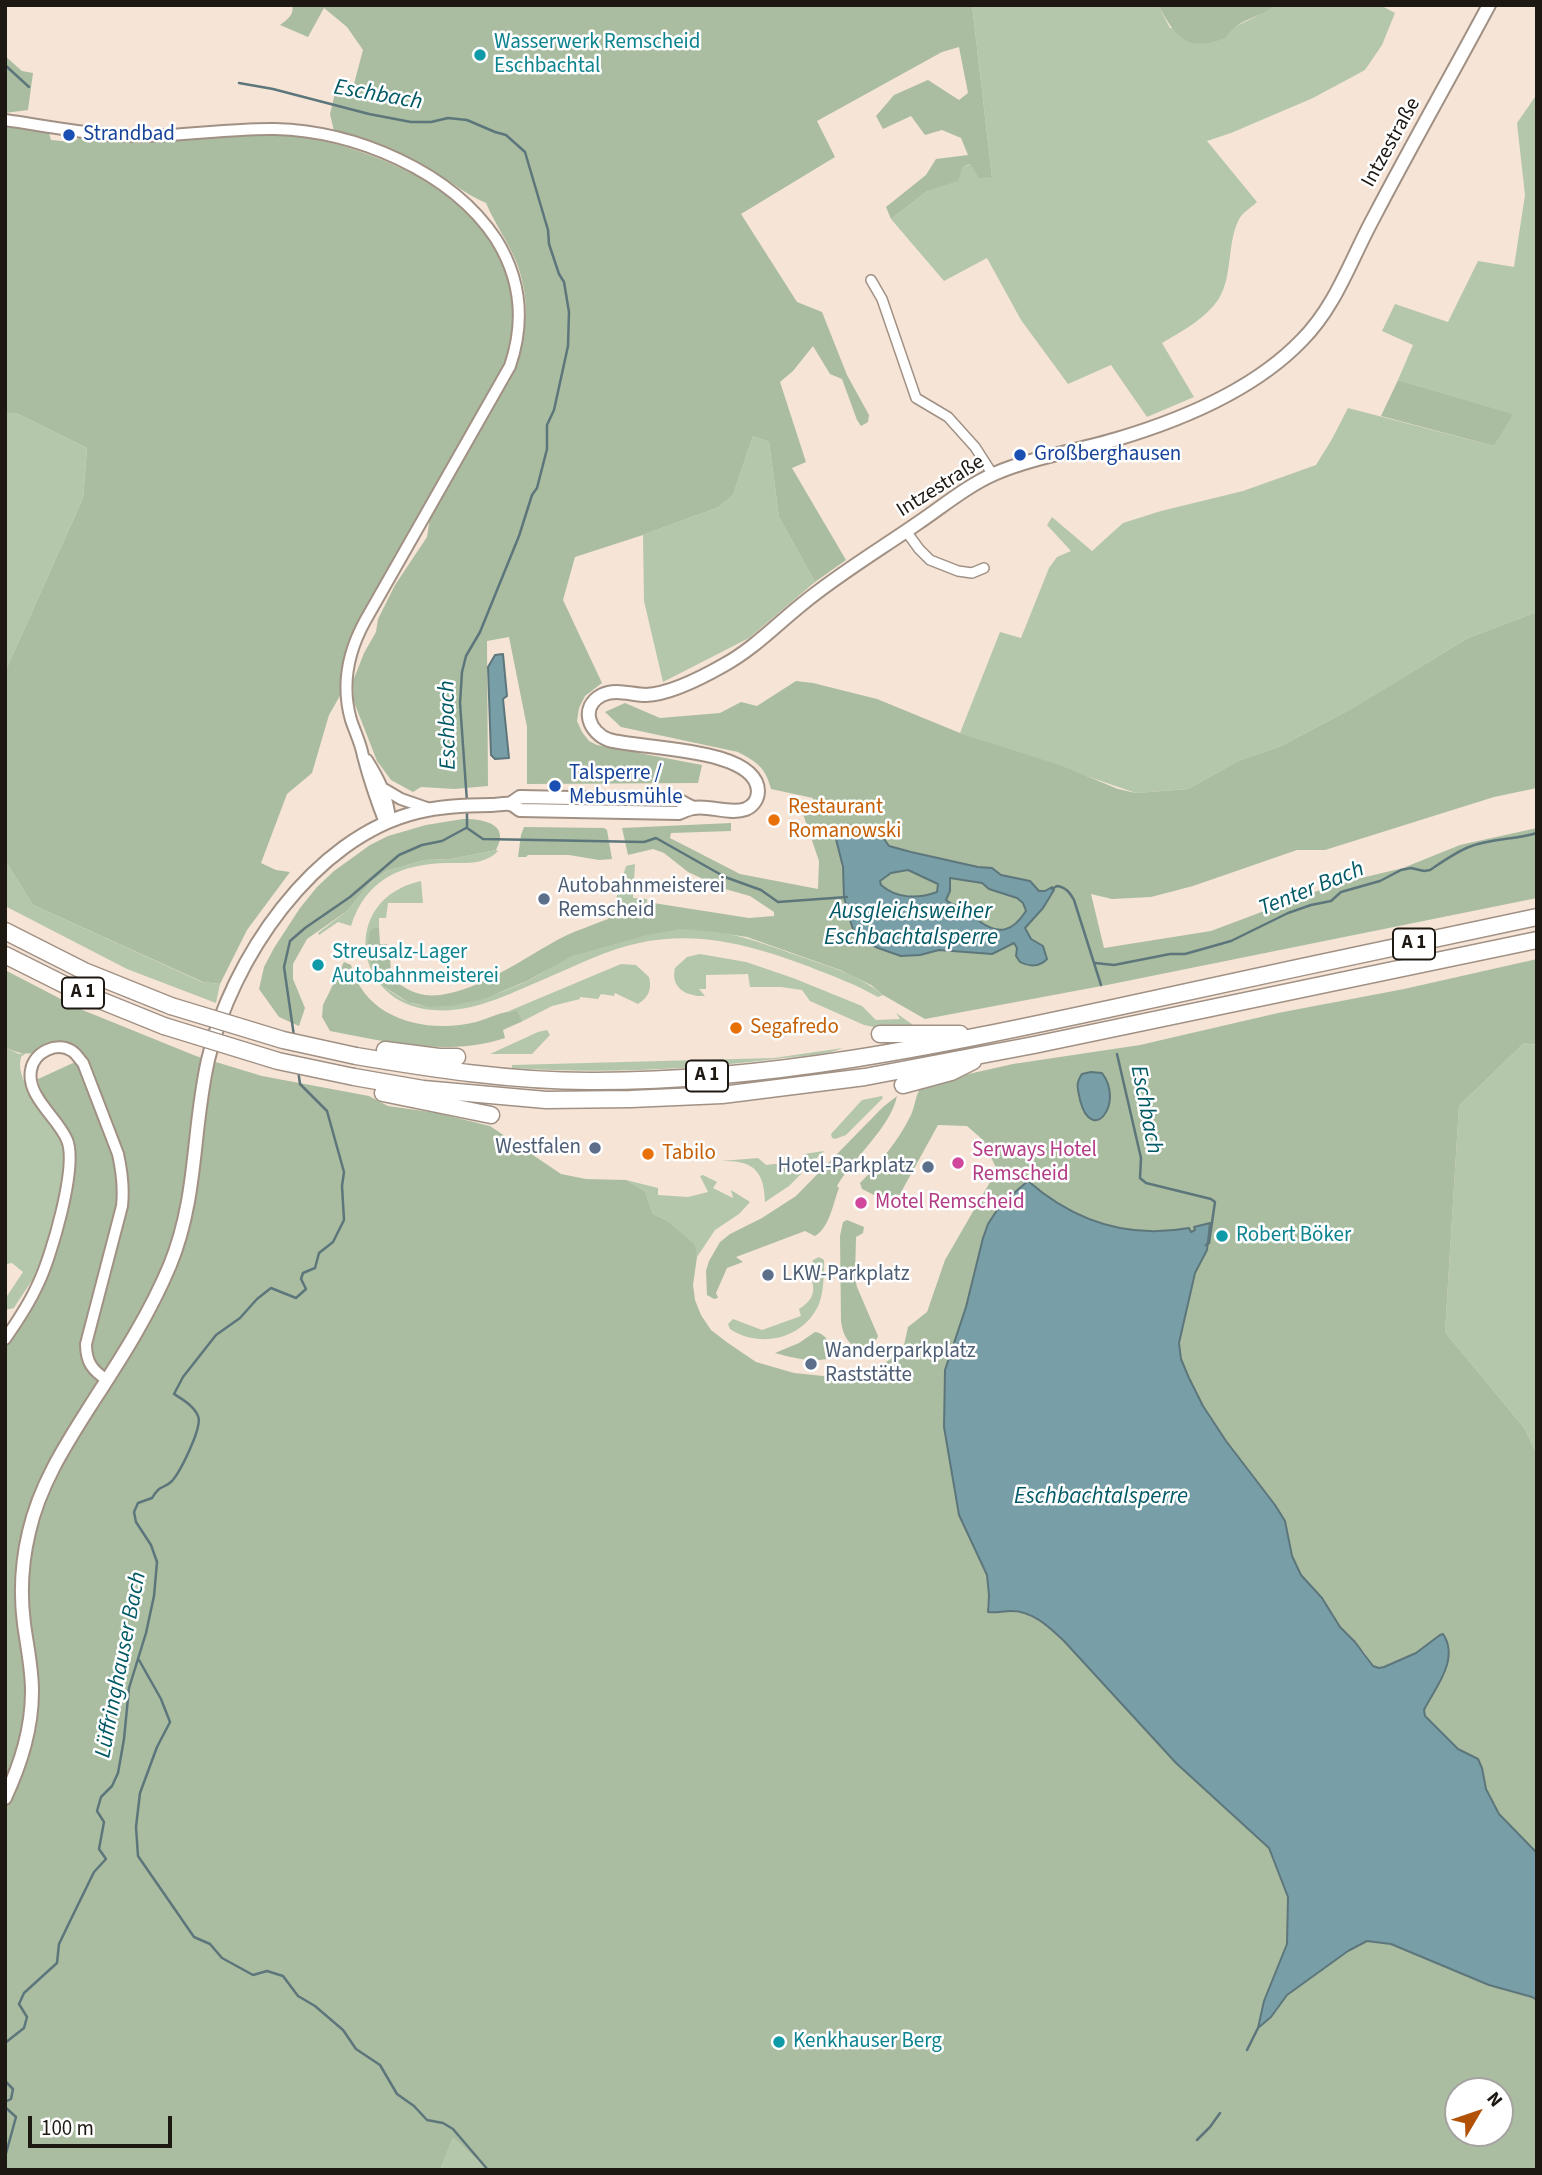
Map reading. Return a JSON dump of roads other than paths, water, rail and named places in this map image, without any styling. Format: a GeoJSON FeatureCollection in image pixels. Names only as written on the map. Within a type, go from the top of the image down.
{"type":"FeatureCollection","features":[{"type":"Feature","properties":{"kind":"highway","name":"A 1"},"geometry":{"type":"LineString","coordinates":[[5,931],[84,971],[171,1006],[283,1040],[427,1068],[484,1075],[579,1081],[722,1075],[934,1045],[1537,917]]}},
{"type":"Feature","properties":{"kind":"highway","name":"A 1"},"geometry":{"type":"LineString","coordinates":[[5,955],[75,990],[163,1026],[278,1061],[423,1088],[521,1098],[581,1100],[722,1095],[865,1077],[1059,1040],[1537,940]]}},
{"type":"Feature","properties":{"kind":"highway"},"geometry":{"type":"LineString","coordinates":[[880,1034],[939,1032],[984,1035]]}},
{"type":"Feature","properties":{"kind":"highway"},"geometry":{"type":"LineString","coordinates":[[356,1056],[376,1049],[457,1057]]}},
{"type":"Feature","properties":{"kind":"highway"},"geometry":{"type":"LineString","coordinates":[[903,1085],[951,1072],[990,1052]]}},
{"type":"Feature","properties":{"kind":"highway"},"geometry":{"type":"LineString","coordinates":[[354,1077],[373,1091],[491,1115]]}},
{"type":"Feature","properties":{"kind":"main road","name":"Intzestraße"},"geometry":{"type":"LineString","coordinates":[[430,809],[510,804],[520,810],[534,811],[679,813],[693,808],[741,810],[751,806],[758,793],[752,775],[739,766],[711,757],[606,738],[593,730],[589,722],[589,711],[593,703],[607,693],[649,695],[660,692],[692,681],[722,666],[759,642],[809,598],[971,486],[1012,467],[1118,439],[1186,414],[1248,383],[1299,344],[1330,305],[1375,214],[1489,5]]}},
{"type":"Feature","properties":{"kind":"main road"},"geometry":{"type":"LineString","coordinates":[[5,1798],[23,1753],[31,1712],[32,1678],[23,1619],[22,1591],[28,1534],[38,1502],[56,1462],[150,1307],[169,1268],[180,1238],[192,1187],[204,1085],[224,1006],[264,931],[298,889],[335,856],[388,821],[430,809]]}},
{"type":"Feature","properties":{"kind":"street"},"geometry":{"type":"LineString","coordinates":[[5,120],[133,136],[278,129],[337,138],[390,156],[439,181],[475,212],[498,243],[518,294],[520,322],[510,366],[355,640],[346,676],[351,720],[366,771],[388,821]]}},
{"type":"Feature","properties":{"kind":"street"},"geometry":{"type":"LineString","coordinates":[[872,280],[882,299],[916,398],[948,417],[975,447],[993,475]]}},
{"type":"Feature","properties":{"kind":"street"},"geometry":{"type":"LineString","coordinates":[[906,531],[922,554],[930,560],[958,571],[972,573],[984,568]]}},
{"type":"Feature","properties":{"kind":"street"},"geometry":{"type":"LineString","coordinates":[[363,754],[384,789],[389,804],[388,821]]}},
{"type":"Feature","properties":{"kind":"street"},"geometry":{"type":"LineString","coordinates":[[384,789],[401,799],[430,809]]}},
{"type":"Feature","properties":{"kind":"street"},"geometry":{"type":"LineString","coordinates":[[5,1339],[27,1306],[46,1267],[70,1165],[67,1140],[37,1095],[30,1071],[41,1053],[56,1047],[66,1048],[75,1052],[83,1063],[122,1170],[122,1206],[86,1343],[87,1361],[107,1380]]}},
{"type":"Feature","properties":{"kind":"water"},"geometry":{"type":"Polygon","coordinates":[[[503,654],[507,696],[503,699],[509,758],[495,759],[491,755],[488,667],[495,655],[503,654]]]}},
{"type":"Feature","properties":{"kind":"water","name":"Ausgleichsweiher Eschbachtalsperre"},"geometry":{"type":"Polygon","coordinates":[[[840,830],[882,836],[889,846],[992,868],[1001,875],[1030,881],[1039,891],[1052,887],[1054,890],[1043,908],[1025,928],[1031,939],[1043,946],[1047,959],[1034,965],[1020,962],[1014,943],[992,954],[939,950],[901,956],[864,941],[853,929],[850,920],[844,897],[843,867],[835,835],[840,830]],[[908,870],[891,873],[880,881],[881,885],[894,893],[908,896],[937,892],[938,884],[908,870]],[[950,878],[950,891],[946,900],[966,909],[977,920],[993,929],[1011,927],[1026,911],[1017,898],[989,889],[982,883],[950,878]]]}},
{"type":"Feature","properties":{"kind":"water"},"geometry":{"type":"Polygon","coordinates":[[[1102,1073],[1110,1096],[1104,1115],[1098,1120],[1085,1113],[1078,1090],[1078,1081],[1082,1074],[1102,1073]]]}},
{"type":"Feature","properties":{"kind":"water","name":"Eschbachtalsperre"},"geometry":{"type":"Polygon","coordinates":[[[1028,1181],[1064,1207],[1103,1224],[1123,1229],[1166,1231],[1189,1228],[1191,1232],[1195,1230],[1194,1227],[1210,1223],[1207,1250],[1195,1273],[1179,1343],[1181,1359],[1203,1406],[1285,1521],[1292,1556],[1301,1575],[1322,1598],[1340,1627],[1373,1666],[1384,1667],[1416,1653],[1443,1634],[1448,1644],[1447,1663],[1424,1710],[1425,1716],[1458,1749],[1478,1759],[1486,1789],[1499,1814],[1537,1853],[1537,2000],[1489,1985],[1391,1944],[1367,1941],[1348,1951],[1287,1995],[1271,2017],[1258,2028],[1264,2001],[1287,1944],[1288,1897],[1269,1848],[1176,1763],[1052,1630],[1040,1621],[1019,1612],[988,1612],[987,1575],[959,1515],[944,1427],[945,1370],[966,1307],[988,1224],[1001,1204],[1028,1181]]]}},
{"type":"Feature","properties":{"kind":"waterway","name":"Eschbach"},"geometry":{"type":"LineString","coordinates":[[5,65],[29,87]]}},
{"type":"Feature","properties":{"kind":"waterway","name":"Eschbach"},"geometry":{"type":"LineString","coordinates":[[239,83],[411,122],[431,122],[448,118],[467,120],[506,135],[525,152],[548,230],[549,244],[564,282],[569,312],[568,346],[554,410],[547,425],[547,449],[537,488],[480,632],[466,656],[462,672],[460,703],[467,802]]}},
{"type":"Feature","properties":{"kind":"waterway","name":"Eschbach"},"geometry":{"type":"LineString","coordinates":[[467,809],[467,828],[483,839],[644,842],[656,838],[725,877],[761,890],[778,902],[847,897]]}},
{"type":"Feature","properties":{"kind":"waterway","name":"Lüffringhauser Bach"},"geometry":{"type":"LineString","coordinates":[[294,1036],[284,967],[290,941],[350,897],[399,855],[422,845],[442,841],[466,828]]}},
{"type":"Feature","properties":{"kind":"waterway","name":"Tenter Bach"},"geometry":{"type":"LineString","coordinates":[[1095,963],[1114,965],[1170,954],[1185,954],[1231,941],[1288,913],[1331,901],[1341,892],[1380,881],[1401,870],[1430,870],[1477,844],[1537,833]]}},
{"type":"Feature","properties":{"kind":"waterway","name":"Eschbach"},"geometry":{"type":"LineString","coordinates":[[1052,889],[1057,886],[1063,888],[1074,900],[1101,985]]}},
{"type":"Feature","properties":{"kind":"waterway","name":"Eschbach"},"geometry":{"type":"LineString","coordinates":[[1117,1054],[1141,1158],[1140,1178],[1146,1183],[1215,1202],[1209,1243],[1206,1245]]}},
{"type":"Feature","properties":{"kind":"waterway","name":"Lüffringhauser Bach"},"geometry":{"type":"LineString","coordinates":[[5,2043],[24,2028],[27,2017],[19,2004],[24,1993],[57,1963],[59,1944],[94,1872],[106,1859],[99,1849],[104,1822],[97,1811],[101,1797],[112,1786],[118,1773],[129,1688],[146,1633],[154,1596],[157,1562],[151,1545],[136,1522],[134,1512],[138,1503],[152,1498],[176,1476],[190,1449],[199,1422],[194,1409],[174,1394],[183,1377],[216,1335],[240,1318],[257,1299],[271,1288],[296,1298],[306,1289],[301,1279],[303,1273],[315,1268],[319,1253],[333,1242],[344,1220],[344,1172],[327,1111],[300,1084],[298,1070]]}},
{"type":"Feature","properties":{"kind":"waterway"},"geometry":{"type":"LineString","coordinates":[[139,1660],[161,1699],[170,1722],[157,1747],[140,1793],[136,1827],[138,1856],[194,1937],[210,1944],[222,1958],[253,1975],[267,1971],[283,1976],[298,1996],[315,2006],[343,2030],[356,2049],[380,2065],[397,2094],[427,2120],[443,2123],[453,2129],[488,2170]]}},
{"type":"Feature","properties":{"kind":"waterway"},"geometry":{"type":"LineString","coordinates":[[1247,2050],[1258,2028]]}},
{"type":"Feature","properties":{"kind":"waterway","name":"Lüffringhauser Bach"},"geometry":{"type":"LineString","coordinates":[[5,2081],[13,2089],[11,2099],[5,2102]]}},
{"type":"Feature","properties":{"kind":"waterway","name":"Lüffringhauser Bach"},"geometry":{"type":"LineString","coordinates":[[5,2107],[16,2117],[5,2157]]}},
{"type":"Feature","properties":{"kind":"waterway"},"geometry":{"type":"LineString","coordinates":[[1197,2140],[1220,2113]]}},
{"type":"Feature","properties":{"kind":"place","name":"Wasserwerk Remscheid Eschbachtal"},"geometry":{"type":"Point","coordinates":[480,55]}},
{"type":"Feature","properties":{"kind":"place","name":"Strandbad"},"geometry":{"type":"Point","coordinates":[69,135]}},
{"type":"Feature","properties":{"kind":"place","name":"Großberghausen"},"geometry":{"type":"Point","coordinates":[1020,455]}},
{"type":"Feature","properties":{"kind":"place","name":"Talsperre / Mebusmühle"},"geometry":{"type":"Point","coordinates":[555,786]}},
{"type":"Feature","properties":{"kind":"place","name":"Restaurant Romanowski"},"geometry":{"type":"Point","coordinates":[774,820]}},
{"type":"Feature","properties":{"kind":"place","name":"Autobahnmeisterei Remscheid"},"geometry":{"type":"Point","coordinates":[544,899]}},
{"type":"Feature","properties":{"kind":"place","name":"Streusalz-Lager Autobahnmeisterei"},"geometry":{"type":"Point","coordinates":[318,965]}},
{"type":"Feature","properties":{"kind":"place","name":"Segafredo"},"geometry":{"type":"Point","coordinates":[736,1028]}},
{"type":"Feature","properties":{"kind":"place","name":"Westfalen"},"geometry":{"type":"Point","coordinates":[595,1148]}},
{"type":"Feature","properties":{"kind":"place","name":"Tabilo"},"geometry":{"type":"Point","coordinates":[648,1154]}},
{"type":"Feature","properties":{"kind":"place","name":"Serways Hotel Remscheid"},"geometry":{"type":"Point","coordinates":[958,1163]}},
{"type":"Feature","properties":{"kind":"place","name":"Hotel-Parkplatz"},"geometry":{"type":"Point","coordinates":[928,1167]}},
{"type":"Feature","properties":{"kind":"place","name":"Motel Remscheid"},"geometry":{"type":"Point","coordinates":[861,1203]}},
{"type":"Feature","properties":{"kind":"place","name":"Robert Böker"},"geometry":{"type":"Point","coordinates":[1222,1236]}},
{"type":"Feature","properties":{"kind":"place","name":"LKW-Parkplatz"},"geometry":{"type":"Point","coordinates":[768,1275]}},
{"type":"Feature","properties":{"kind":"place","name":"Wanderparkplatz Raststätte"},"geometry":{"type":"Point","coordinates":[811,1364]}},
{"type":"Feature","properties":{"kind":"place","name":"Kenkhauser Berg"},"geometry":{"type":"Point","coordinates":[779,2042]}}]}
